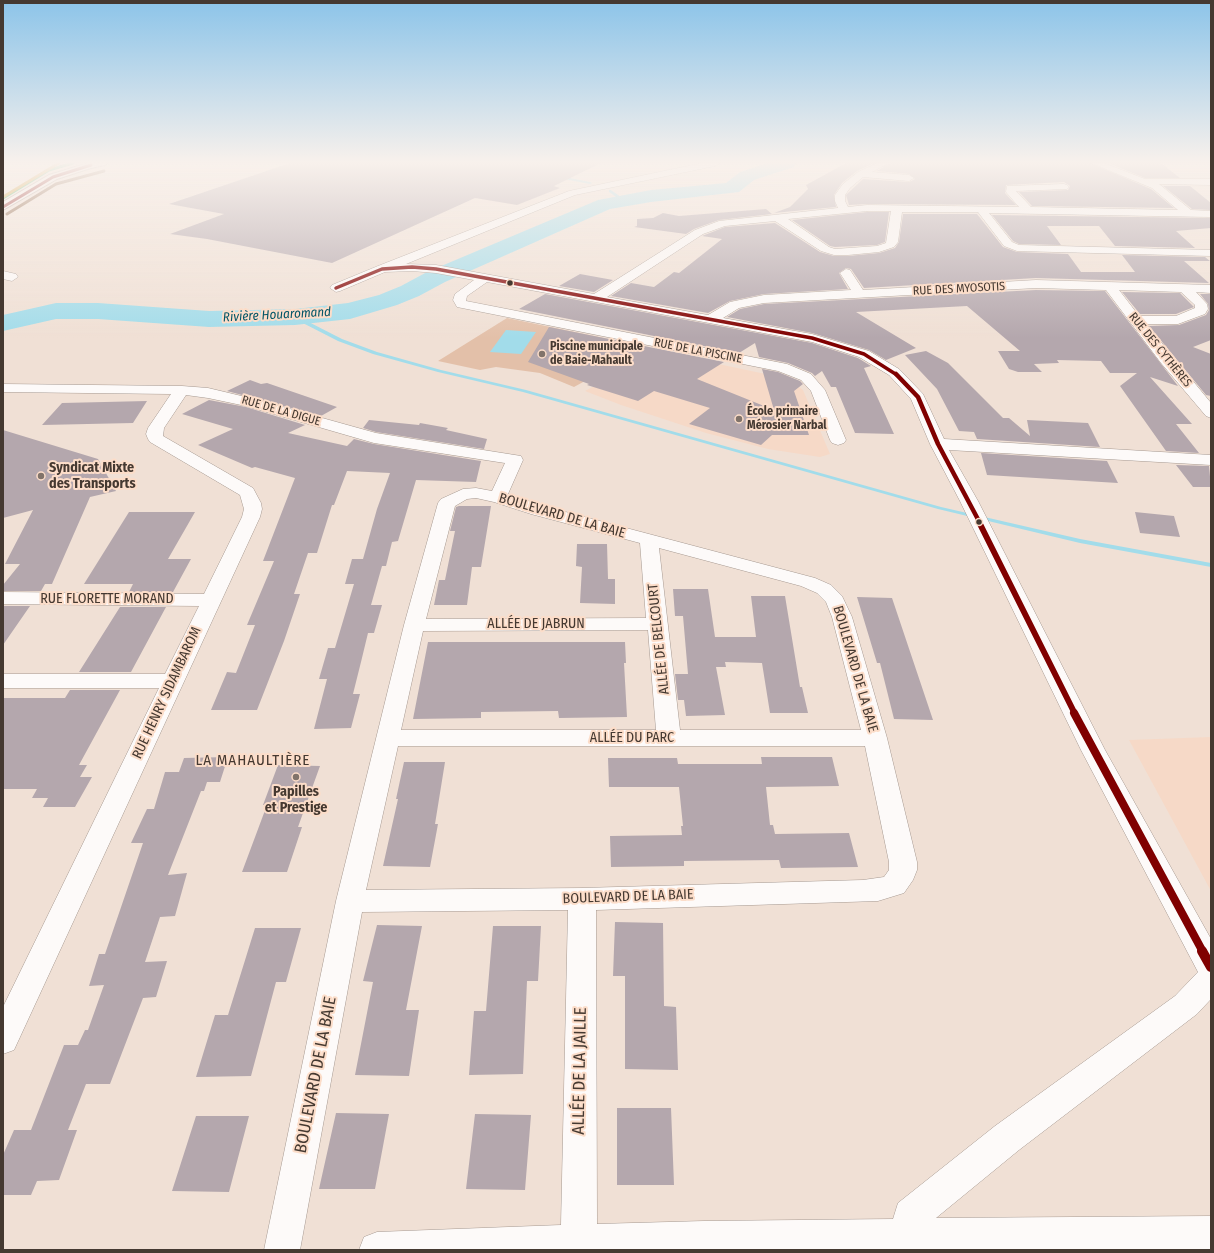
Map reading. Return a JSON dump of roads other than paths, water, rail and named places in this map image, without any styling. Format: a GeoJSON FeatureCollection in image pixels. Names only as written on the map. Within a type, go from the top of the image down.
{"type":"FeatureCollection","features":[{"type":"Feature","properties":{"kind":"street"},"geometry":{"type":"LineString","coordinates":[[336,288],[501,221]]}},
{"type":"Feature","properties":{"kind":"street"},"geometry":{"type":"LineString","coordinates":[[595,299],[699,232],[723,223],[737,221]]}},
{"type":"Feature","properties":{"kind":"street"},"geometry":{"type":"LineString","coordinates":[[784,221],[825,249],[834,252],[848,252],[879,249],[890,245],[892,242],[895,221]]}},
{"type":"Feature","properties":{"kind":"street"},"geometry":{"type":"LineString","coordinates":[[991,221],[1008,244],[1017,248],[1211,253]]}},
{"type":"Feature","properties":{"kind":"street"},"geometry":{"type":"LineString","coordinates":[[382,269],[412,267],[436,269],[832,342],[882,363],[894,372],[918,397],[938,444],[1090,744],[1211,967]]}},
{"type":"Feature","properties":{"kind":"street"},"geometry":{"type":"LineString","coordinates":[[846,273],[860,294]]}},
{"type":"Feature","properties":{"kind":"street","name":"RUE DE LA PISCINE"},"geometry":{"type":"LineString","coordinates":[[485,278],[461,294],[459,300],[462,304],[567,326],[782,367],[806,377],[818,390],[838,440]]}},
{"type":"Feature","properties":{"kind":"street","name":"RUE DES MYOSOTIS"},"geometry":{"type":"LineString","coordinates":[[711,319],[735,305],[752,300],[1036,284],[1211,290]]}},
{"type":"Feature","properties":{"kind":"street","name":"RUE DES CYTHÈRES"},"geometry":{"type":"LineString","coordinates":[[1110,286],[1135,320],[1209,408]]}},
{"type":"Feature","properties":{"kind":"street"},"geometry":{"type":"LineString","coordinates":[[1135,320],[1178,320],[1200,311],[1202,309],[1201,304],[1185,289]]}},
{"type":"Feature","properties":{"kind":"street","name":"RUE DE LA DIGUE"},"geometry":{"type":"LineString","coordinates":[[3,388],[182,390],[208,393],[235,398],[374,438],[515,460],[498,497]]}},
{"type":"Feature","properties":{"kind":"street","name":"RUE HENRY SIDAMBAROM"},"geometry":{"type":"LineString","coordinates":[[3,1040],[172,681],[247,526],[253,509],[247,492],[156,439],[154,434],[156,428],[182,390]]}},
{"type":"Feature","properties":{"kind":"street"},"geometry":{"type":"LineString","coordinates":[[938,444],[1211,460]]}},
{"type":"Feature","properties":{"kind":"street","name":"BOULEVARD DE LA BAIE"},"geometry":{"type":"LineString","coordinates":[[282,1250],[350,901],[414,625],[447,503],[462,494],[476,493],[498,497],[537,510],[808,582],[830,594],[842,618],[875,738],[903,862],[903,870],[899,880],[894,885],[878,890],[863,892],[582,899],[350,901]]}},
{"type":"Feature","properties":{"kind":"street","name":"ALLÉE DE BELCOURT"},"geometry":{"type":"LineString","coordinates":[[649,540],[669,739]]}},
{"type":"Feature","properties":{"kind":"street","name":"RUE FLORETTE MORAND"},"geometry":{"type":"LineString","coordinates":[[3,598],[212,600]]}},
{"type":"Feature","properties":{"kind":"street","name":"ALLÉE DE JABRUN"},"geometry":{"type":"LineString","coordinates":[[414,625],[658,624]]}},
{"type":"Feature","properties":{"kind":"street"},"geometry":{"type":"LineString","coordinates":[[3,681],[172,681]]}},
{"type":"Feature","properties":{"kind":"street","name":"ALLÉE DU PARC"},"geometry":{"type":"LineString","coordinates":[[388,738],[875,738]]}},
{"type":"Feature","properties":{"kind":"street","name":"ALLÉE DE LA JAILLE"},"geometry":{"type":"LineString","coordinates":[[578,1246],[582,899]]}},
{"type":"Feature","properties":{"kind":"street"},"geometry":{"type":"LineString","coordinates":[[910,1237],[911,1216],[1007,1138],[1186,1005],[1211,979]]}},
{"type":"Feature","properties":{"kind":"street"},"geometry":{"type":"LineString","coordinates":[[376,1250],[578,1246],[845,1244],[910,1237],[1211,1234]]}},
{"type":"Feature","properties":{"kind":"water"},"geometry":{"type":"Polygon","coordinates":[[[506,330],[536,332],[521,354],[490,352],[506,330]]]}},
{"type":"Feature","properties":{"kind":"waterway","name":"Rivière Houaromand"},"geometry":{"type":"LineString","coordinates":[[3,323],[56,311],[98,311],[209,319],[295,317],[350,311],[388,300],[410,291],[436,277],[565,221]]}},
{"type":"Feature","properties":{"kind":"waterway"},"geometry":{"type":"LineString","coordinates":[[295,317],[340,340],[375,353],[440,371],[524,391],[940,508],[1080,541],[1211,565]]}},
{"type":"Feature","properties":{"kind":"place","name":"Piscine municipale de Baie-Mahault"},"geometry":{"type":"Point","coordinates":[542,354]}},
{"type":"Feature","properties":{"kind":"place","name":"École primaire Mérosier Narbal"},"geometry":{"type":"Point","coordinates":[739,419]}},
{"type":"Feature","properties":{"kind":"place","name":"Syndicat Mixte des Transports"},"geometry":{"type":"Point","coordinates":[41,476]}},
{"type":"Feature","properties":{"kind":"place","name":"Papilles et Prestige"},"geometry":{"type":"Point","coordinates":[296,777]}},
{"type":"Feature","properties":{"kind":"district","name":"LA MAHAULTIÈRE"},"geometry":{"type":"Point","coordinates":[253,761]}}]}
